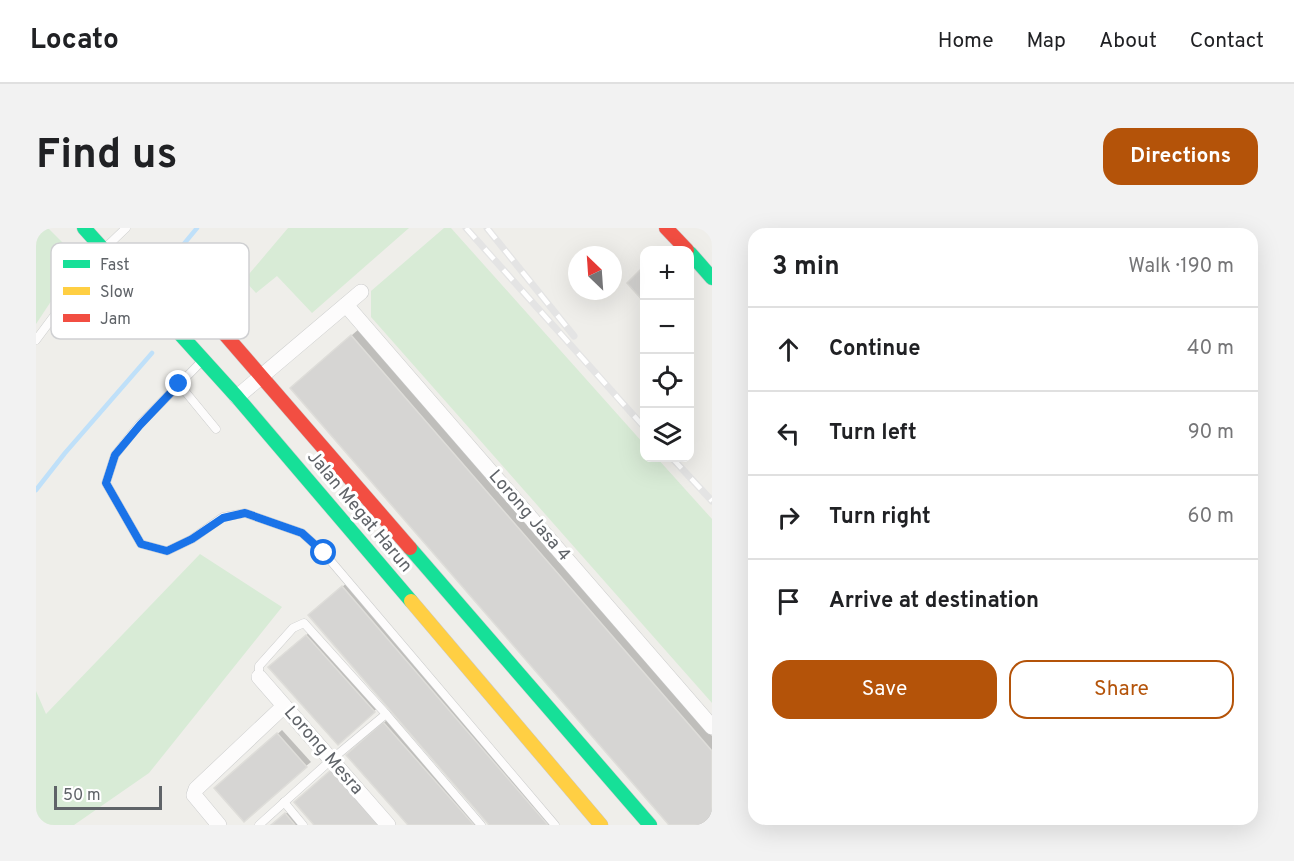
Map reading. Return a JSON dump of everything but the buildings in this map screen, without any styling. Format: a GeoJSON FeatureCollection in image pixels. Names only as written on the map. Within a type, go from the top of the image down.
{"type":"FeatureCollection","features":[{"type":"Feature","properties":{"kind":"street","name":"Jalan Megat Harun"},"geometry":{"type":"LineString","coordinates":[[84,228],[98,243]]}},
{"type":"Feature","properties":{"kind":"street"},"geometry":{"type":"LineString","coordinates":[[666,228],[682,246]]}},
{"type":"Feature","properties":{"kind":"street"},"geometry":{"type":"LineString","coordinates":[[694,258],[712,278]]}},
{"type":"Feature","properties":{"kind":"street"},"geometry":{"type":"LineString","coordinates":[[237,398],[361,292]]}},
{"type":"Feature","properties":{"kind":"street","name":"Lorong Jasa 4"},"geometry":{"type":"LineString","coordinates":[[346,305],[712,726]]}},
{"type":"Feature","properties":{"kind":"street","name":"Jalan Megat Harun"},"geometry":{"type":"LineString","coordinates":[[186,339],[600,825]]}},
{"type":"Feature","properties":{"kind":"street","name":"Jalan Megat Harun"},"geometry":{"type":"LineString","coordinates":[[230,339],[650,825]]}},
{"type":"Feature","properties":{"kind":"street","name":"Lorong Mesra"},"geometry":{"type":"LineString","coordinates":[[259,677],[388,825]]}},
{"type":"Feature","properties":{"kind":"street"},"geometry":{"type":"LineString","coordinates":[[219,825],[194,795],[196,789],[284,706]]}},
{"type":"Feature","properties":{"kind":"lane"},"geometry":{"type":"LineString","coordinates":[[110,243],[126,228]]}},
{"type":"Feature","properties":{"kind":"lane"},"geometry":{"type":"LineString","coordinates":[[36,340],[51,320]]}},
{"type":"Feature","properties":{"kind":"lane"},"geometry":{"type":"LineString","coordinates":[[204,359],[140,425],[115,455],[106,483],[141,544],[167,551],[192,539],[223,518],[245,513],[302,533],[332,562],[555,825]]}},
{"type":"Feature","properties":{"kind":"lane"},"geometry":{"type":"LineString","coordinates":[[179,384],[216,429]]}},
{"type":"Feature","properties":{"kind":"lane"},"geometry":{"type":"LineString","coordinates":[[259,677],[259,666],[293,628],[304,623],[481,825]]}},
{"type":"Feature","properties":{"kind":"lane"},"geometry":{"type":"LineString","coordinates":[[259,825],[386,714]]}},
{"type":"Feature","properties":{"kind":"lane"},"geometry":{"type":"LineString","coordinates":[[284,802],[303,825]]}},
{"type":"Feature","properties":{"kind":"green space"},"geometry":{"type":"Polygon","coordinates":[[[36,228],[48,228],[63,243],[51,243],[51,301],[36,324],[36,228]]]}},
{"type":"Feature","properties":{"kind":"green space"},"geometry":{"type":"Polygon","coordinates":[[[288,228],[409,228],[312,313],[277,276],[256,293],[249,285],[249,274],[288,228]]]}},
{"type":"Feature","properties":{"kind":"green space"},"geometry":{"type":"Polygon","coordinates":[[[444,228],[451,228],[640,440],[640,462],[661,462],[712,519],[712,703],[371,317],[371,291],[444,228]]]}},
{"type":"Feature","properties":{"kind":"green space"},"geometry":{"type":"Polygon","coordinates":[[[200,554],[282,607],[149,773],[74,825],[36,825],[36,691],[46,714],[200,554]]]}},
{"type":"Feature","properties":{"kind":"waterway"},"geometry":{"type":"LineString","coordinates":[[185,243],[197,228]]}},
{"type":"Feature","properties":{"kind":"waterway"},"geometry":{"type":"LineString","coordinates":[[36,490],[152,353]]}},
{"type":"Feature","properties":{"kind":"railway"},"geometry":{"type":"LineString","coordinates":[[466,228],[640,423]]}},
{"type":"Feature","properties":{"kind":"railway"},"geometry":{"type":"LineString","coordinates":[[487,228],[574,336]]}},
{"type":"Feature","properties":{"kind":"railway"},"geometry":{"type":"LineString","coordinates":[[676,462],[712,501]]}},
{"type":"Feature","properties":{"kind":"traffic: fast"},"geometry":{"type":"LineString","coordinates":[[84,228],[98,243]]}},
{"type":"Feature","properties":{"kind":"traffic: fast"},"geometry":{"type":"LineString","coordinates":[[694,258],[712,278]]}},
{"type":"Feature","properties":{"kind":"traffic: fast"},"geometry":{"type":"LineString","coordinates":[[184,339],[411,601]]}},
{"type":"Feature","properties":{"kind":"traffic: fast"},"geometry":{"type":"LineString","coordinates":[[410,548],[650,825]]}},
{"type":"Feature","properties":{"kind":"traffic: slow"},"geometry":{"type":"LineString","coordinates":[[411,601],[601,825]]}},
{"type":"Feature","properties":{"kind":"traffic: jam"},"geometry":{"type":"LineString","coordinates":[[666,228],[683,246]]}},
{"type":"Feature","properties":{"kind":"traffic: jam"},"geometry":{"type":"LineString","coordinates":[[229,339],[410,548]]}},
{"type":"Feature","properties":{"kind":"route"},"geometry":{"type":"LineString","coordinates":[[179,384],[115,455],[106,483],[141,544],[167,551],[192,539],[223,518],[245,513],[302,533],[324,553]]}}]}
